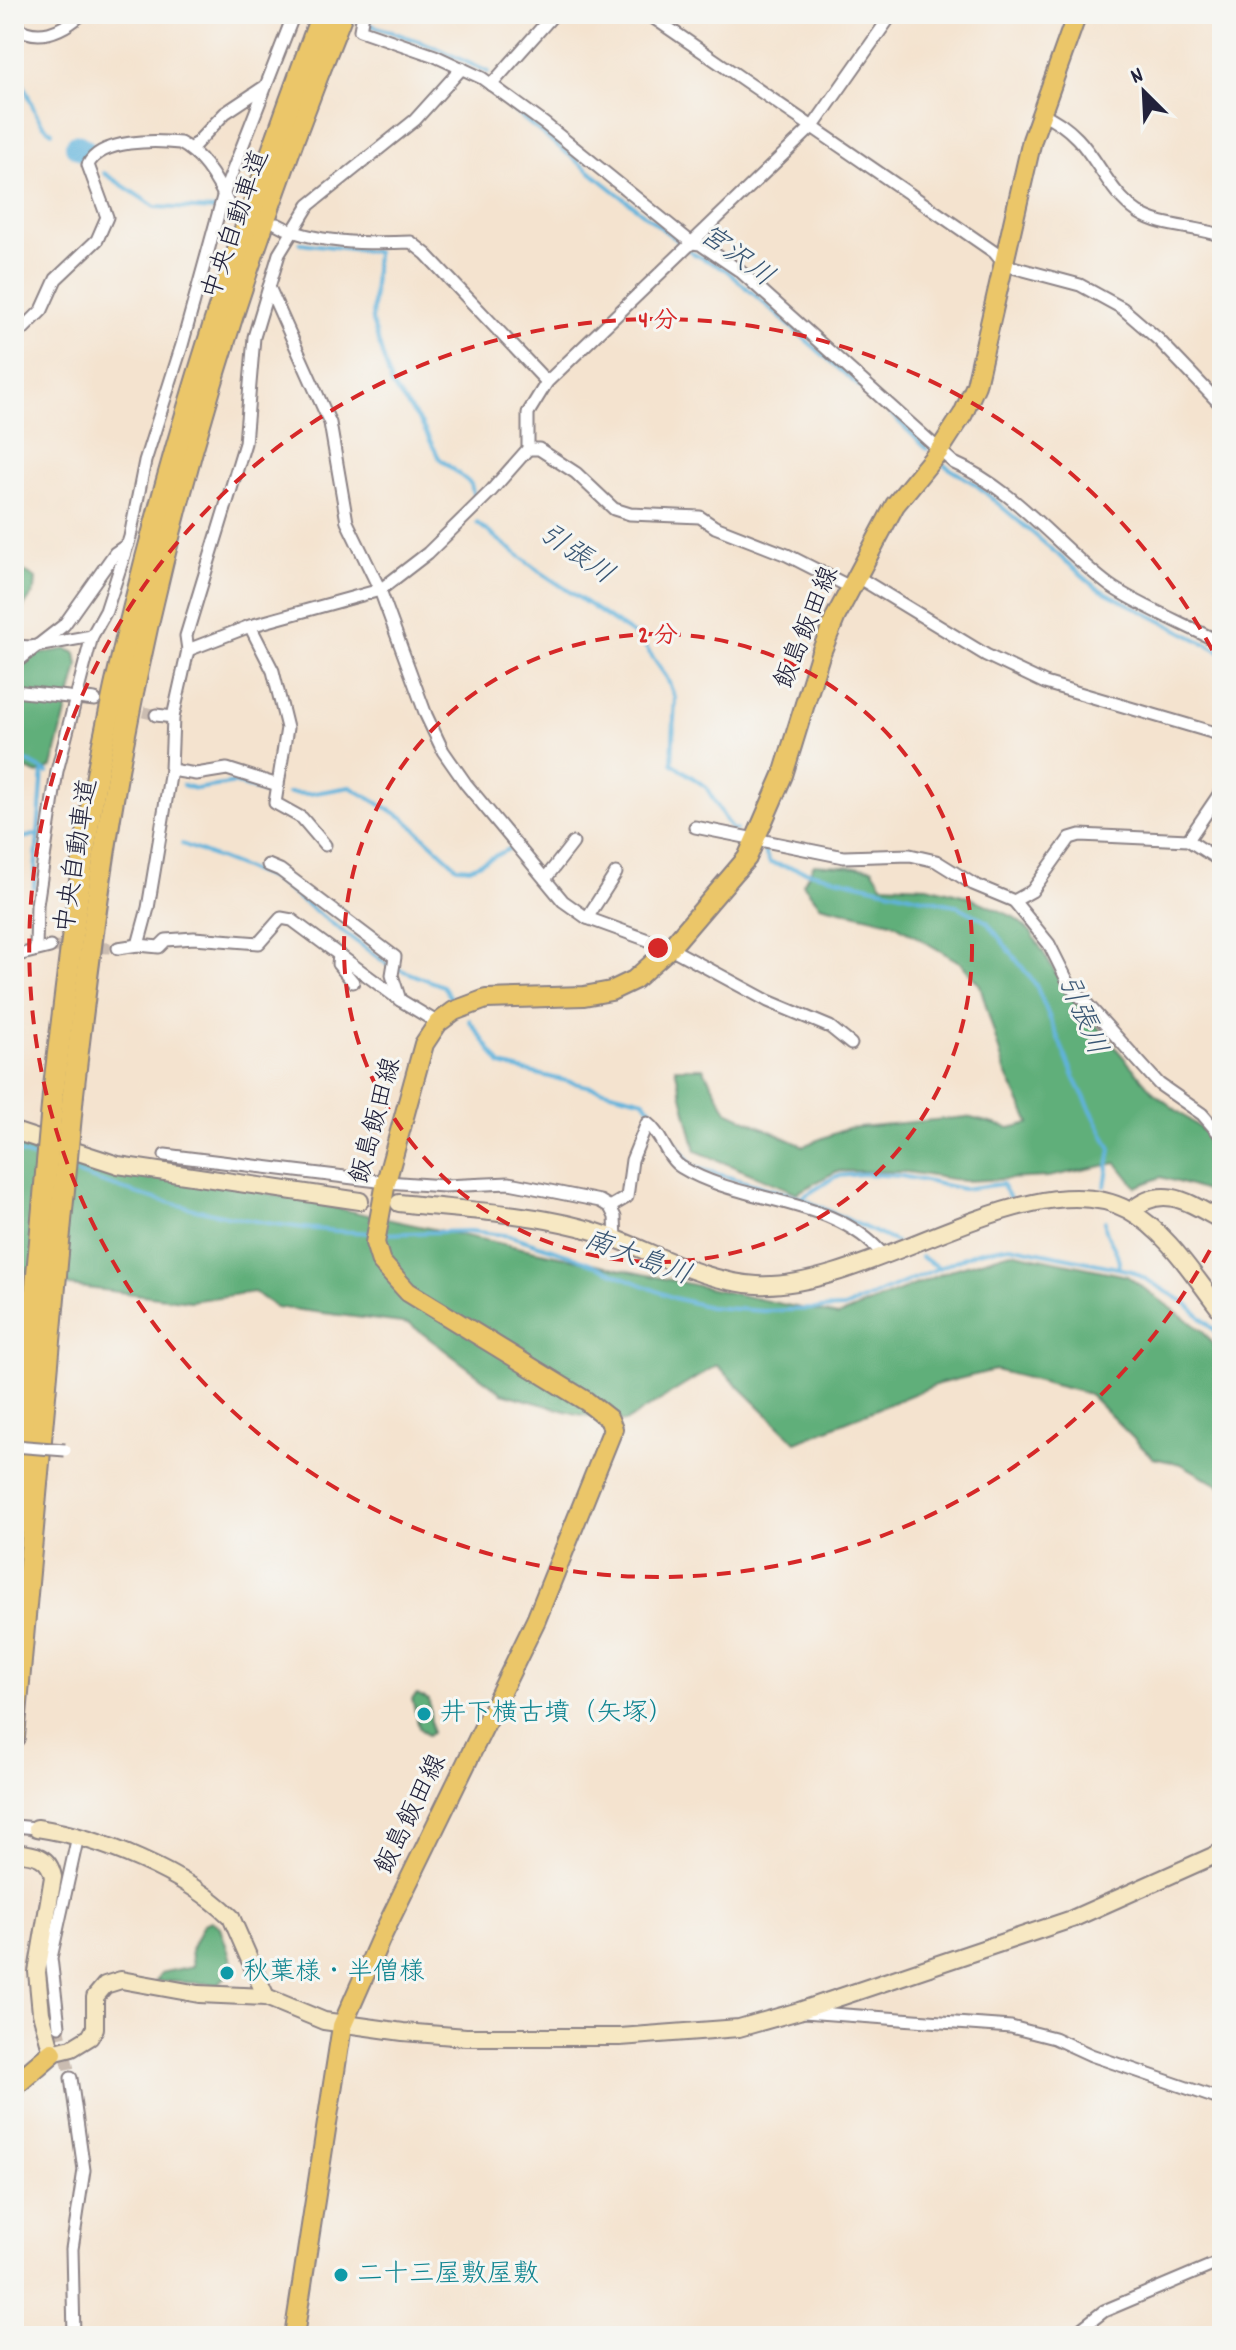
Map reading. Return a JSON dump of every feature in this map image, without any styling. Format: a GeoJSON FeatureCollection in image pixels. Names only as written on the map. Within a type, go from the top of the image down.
{"type":"FeatureCollection","features":[{"type":"Feature","properties":{"kind":"highway","name":"中央自動車道"},"geometry":{"type":"LineString","coordinates":[[14,1737],[73,932],[102,750],[145,563],[230,267],[322,14]]}},
{"type":"Feature","properties":{"kind":"highway","name":"中央自動車道"},"geometry":{"type":"LineString","coordinates":[[63,1095],[121,752],[156,596],[212,384],[290,149],[357,17]]}},
{"type":"Feature","properties":{"kind":"highway","name":"中央自動車道"},"geometry":{"type":"LineString","coordinates":[[14,1527],[48,1252]]}},
{"type":"Feature","properties":{"kind":"highway"},"geometry":{"type":"LineString","coordinates":[[14,2073],[52,2053]]}},
{"type":"Feature","properties":{"kind":"highway"},"geometry":{"type":"LineString","coordinates":[[14,2086],[52,2053]]}},
{"type":"Feature","properties":{"kind":"main road","name":"飯島飯田線"},"geometry":{"type":"LineString","coordinates":[[294,2336],[342,2026],[380,1940],[536,1620],[613,1429],[609,1419],[586,1401],[408,1292],[381,1262],[375,1243],[386,1182],[424,1044],[438,1023],[454,1011],[486,999],[584,996],[611,991],[634,980],[670,948],[747,858],[783,775],[820,655],[853,582],[895,505],[939,451],[976,385],[1041,113],[1077,14]]}},
{"type":"Feature","properties":{"kind":"street"},"geometry":{"type":"LineString","coordinates":[[14,26],[26,34],[39,36],[65,26],[82,14]]}},
{"type":"Feature","properties":{"kind":"street"},"geometry":{"type":"LineString","coordinates":[[36,949],[37,905],[57,771],[92,636],[106,611],[128,544],[145,461],[182,345],[224,193],[294,14]]}},
{"type":"Feature","properties":{"kind":"street"},"geometry":{"type":"LineString","coordinates":[[491,85],[554,14]]}},
{"type":"Feature","properties":{"kind":"street"},"geometry":{"type":"LineString","coordinates":[[648,14],[814,125],[994,252],[1005,265],[1080,285],[1122,308],[1159,340],[1222,406]]}},
{"type":"Feature","properties":{"kind":"street"},"geometry":{"type":"LineString","coordinates":[[188,650],[250,626],[380,590],[428,553],[491,491],[528,449],[528,413],[547,382],[814,125],[892,14]]}},
{"type":"Feature","properties":{"kind":"street"},"geometry":{"type":"LineString","coordinates":[[357,17],[360,30],[435,56],[491,85],[691,244],[700,244],[740,271],[939,451],[1014,502],[1111,587],[1218,642],[1222,628]]}},
{"type":"Feature","properties":{"kind":"street"},"geometry":{"type":"LineString","coordinates":[[138,945],[148,908],[171,770],[173,717],[188,650],[186,636],[245,443],[254,337],[279,254],[309,205],[415,120],[462,68]]}},
{"type":"Feature","properties":{"kind":"street"},"geometry":{"type":"LineString","coordinates":[[191,149],[225,113],[264,86]]}},
{"type":"Feature","properties":{"kind":"street"},"geometry":{"type":"LineString","coordinates":[[1041,113],[1077,135],[1123,197],[1140,214],[1222,236]]}},
{"type":"Feature","properties":{"kind":"street"},"geometry":{"type":"LineString","coordinates":[[14,338],[42,310],[56,279],[97,240],[107,217],[88,165],[91,157],[105,149],[149,143],[180,143],[191,149],[224,193],[230,208]]}},
{"type":"Feature","properties":{"kind":"street"},"geometry":{"type":"LineString","coordinates":[[277,224],[293,233],[380,243],[411,242],[547,382]]}},
{"type":"Feature","properties":{"kind":"street"},"geometry":{"type":"LineString","coordinates":[[269,287],[330,423],[347,522],[380,590],[406,664],[443,751],[491,817],[563,901],[587,918],[670,948],[768,1001],[830,1027],[851,1044]]}},
{"type":"Feature","properties":{"kind":"street"},"geometry":{"type":"LineString","coordinates":[[528,449],[539,449],[576,473],[614,509],[630,514],[700,517],[715,527],[853,582],[986,655],[1045,683],[1222,735]]}},
{"type":"Feature","properties":{"kind":"street"},"geometry":{"type":"LineString","coordinates":[[14,664],[64,625],[115,553],[128,544]]}},
{"type":"Feature","properties":{"kind":"street"},"geometry":{"type":"LineString","coordinates":[[250,626],[273,671],[287,728],[275,803],[302,818],[325,845]]}},
{"type":"Feature","properties":{"kind":"street"},"geometry":{"type":"LineString","coordinates":[[14,646],[34,647],[92,636]]}},
{"type":"Feature","properties":{"kind":"street"},"geometry":{"type":"LineString","coordinates":[[14,691],[95,700]]}},
{"type":"Feature","properties":{"kind":"street"},"geometry":{"type":"LineString","coordinates":[[156,715],[173,717]]}},
{"type":"Feature","properties":{"kind":"street"},"geometry":{"type":"LineString","coordinates":[[171,770],[196,774],[227,769],[278,785]]}},
{"type":"Feature","properties":{"kind":"street"},"geometry":{"type":"LineString","coordinates":[[1188,840],[1222,790]]}},
{"type":"Feature","properties":{"kind":"street"},"geometry":{"type":"LineString","coordinates":[[695,827],[755,842],[844,857],[910,855],[936,861],[973,884],[1014,901],[1049,944],[1069,984],[1159,1084],[1202,1114],[1222,1137]]}},
{"type":"Feature","properties":{"kind":"street"},"geometry":{"type":"LineString","coordinates":[[1014,901],[1032,891],[1070,838],[1080,835],[1188,840],[1222,862]]}},
{"type":"Feature","properties":{"kind":"street"},"geometry":{"type":"LineString","coordinates":[[545,879],[573,843]]}},
{"type":"Feature","properties":{"kind":"street"},"geometry":{"type":"LineString","coordinates":[[268,865],[280,870],[395,957],[392,975],[400,1000]]}},
{"type":"Feature","properties":{"kind":"street"},"geometry":{"type":"LineString","coordinates":[[587,918],[616,873]]}},
{"type":"Feature","properties":{"kind":"street"},"geometry":{"type":"LineString","coordinates":[[118,948],[138,945],[159,947],[166,940],[194,938],[259,943],[281,918],[292,920],[400,1000],[438,1023]]}},
{"type":"Feature","properties":{"kind":"street"},"geometry":{"type":"LineString","coordinates":[[14,956],[50,947]]}},
{"type":"Feature","properties":{"kind":"street"},"geometry":{"type":"LineString","coordinates":[[339,955],[338,964],[353,982]]}},
{"type":"Feature","properties":{"kind":"street"},"geometry":{"type":"LineString","coordinates":[[610,1207],[627,1197],[632,1160],[647,1123],[658,1131],[677,1165],[716,1182],[809,1209],[870,1240],[884,1256]]}},
{"type":"Feature","properties":{"kind":"street"},"geometry":{"type":"LineString","coordinates":[[14,1131],[118,1165],[360,1201]]}},
{"type":"Feature","properties":{"kind":"street"},"geometry":{"type":"LineString","coordinates":[[165,1155],[386,1182],[444,1186],[509,1183],[600,1201],[610,1207],[615,1217],[616,1240]]}},
{"type":"Feature","properties":{"kind":"street"},"geometry":{"type":"LineString","coordinates":[[1131,1211],[1157,1196],[1175,1196],[1222,1221]]}},
{"type":"Feature","properties":{"kind":"street"},"geometry":{"type":"LineString","coordinates":[[399,1203],[582,1227],[711,1276],[757,1285],[810,1280],[1045,1200],[1096,1199],[1131,1211],[1179,1256],[1222,1312]]}},
{"type":"Feature","properties":{"kind":"street"},"geometry":{"type":"LineString","coordinates":[[14,1446],[65,1450]]}},
{"type":"Feature","properties":{"kind":"street"},"geometry":{"type":"LineString","coordinates":[[14,1826],[78,1836],[167,1875],[222,1909],[231,1917],[266,1997]]}},
{"type":"Feature","properties":{"kind":"street"},"geometry":{"type":"LineString","coordinates":[[59,2026],[51,1958],[78,1836]]}},
{"type":"Feature","properties":{"kind":"street"},"geometry":{"type":"LineString","coordinates":[[22,1853],[47,1861],[53,1877],[37,1972],[41,2013],[52,2053],[72,2048],[90,2037],[95,2028],[95,1997],[112,1982],[132,1981],[208,1995],[266,1997],[306,2016],[342,2026],[466,2037],[620,2037],[739,2028],[799,2011],[1072,1919],[1222,1852]]}},
{"type":"Feature","properties":{"kind":"street"},"geometry":{"type":"LineString","coordinates":[[799,2011],[1011,2027],[1054,2038],[1091,2055],[1222,2100]]}},
{"type":"Feature","properties":{"kind":"street"},"geometry":{"type":"LineString","coordinates":[[71,2078],[84,2170],[72,2249],[74,2336]]}},
{"type":"Feature","properties":{"kind":"street"},"geometry":{"type":"LineString","coordinates":[[1072,2336],[1104,2311],[1222,2261]]}},
{"type":"Feature","properties":{"kind":"green space"},"geometry":{"type":"Polygon","coordinates":[[[22,570],[36,579],[35,590],[17,617],[21,636],[34,655],[67,649],[76,653],[78,666],[52,767],[38,774],[14,764],[14,574],[22,570]]]}},
{"type":"Feature","properties":{"kind":"green space"},"geometry":{"type":"Polygon","coordinates":[[[814,864],[872,868],[882,884],[927,886],[967,896],[1014,917],[1031,932],[1064,987],[1154,1093],[1222,1145],[1222,1196],[1161,1177],[1136,1187],[1117,1163],[1048,1177],[964,1181],[907,1172],[837,1171],[797,1193],[696,1151],[675,1068],[703,1068],[727,1111],[803,1146],[848,1128],[967,1117],[1010,1128],[1030,1123],[1005,1071],[980,985],[961,963],[891,922],[820,905],[803,884],[814,864]]]}},
{"type":"Feature","properties":{"kind":"green space"},"geometry":{"type":"Polygon","coordinates":[[[14,1139],[838,1316],[954,1269],[1011,1252],[1127,1276],[1204,1332],[1222,1358],[1222,1487],[1181,1464],[1153,1458],[1089,1394],[995,1370],[938,1384],[796,1442],[717,1365],[625,1422],[577,1414],[502,1393],[410,1324],[276,1307],[254,1292],[190,1301],[70,1286],[14,1269],[14,1139]]]}},
{"type":"Feature","properties":{"kind":"green space"},"geometry":{"type":"Polygon","coordinates":[[[417,1694],[429,1700],[432,1733],[427,1735],[419,1728],[412,1699],[417,1694]]]}},
{"type":"Feature","properties":{"kind":"green space"},"geometry":{"type":"Polygon","coordinates":[[[211,1921],[220,1927],[234,1969],[218,1984],[156,1981],[161,1973],[193,1966],[191,1950],[203,1924],[211,1921]]]}},
{"type":"Feature","properties":{"kind":"waterway","name":"宮沢川"},"geometry":{"type":"LineString","coordinates":[[353,19],[430,45],[488,72]]}},
{"type":"Feature","properties":{"kind":"waterway","name":"引張川"},"geometry":{"type":"LineString","coordinates":[[14,72],[39,120],[52,132]]}},
{"type":"Feature","properties":{"kind":"waterway","name":"宮沢川"},"geometry":{"type":"LineString","coordinates":[[511,109],[694,254],[726,270],[877,402]]}},
{"type":"Feature","properties":{"kind":"waterway","name":"引張川"},"geometry":{"type":"LineString","coordinates":[[77,146],[84,150]]}},
{"type":"Feature","properties":{"kind":"waterway","name":"引張川"},"geometry":{"type":"LineString","coordinates":[[104,173],[155,207],[217,210]]}},
{"type":"Feature","properties":{"kind":"waterway","name":"引張川"},"geometry":{"type":"LineString","coordinates":[[300,243],[376,252],[372,321],[392,386],[421,423],[439,458],[471,484],[475,501]]}},
{"type":"Feature","properties":{"kind":"waterway","name":"宮沢川"},"geometry":{"type":"LineString","coordinates":[[890,413],[927,449]]}},
{"type":"Feature","properties":{"kind":"waterway","name":"宮沢川"},"geometry":{"type":"LineString","coordinates":[[944,465],[975,484],[1097,588],[1222,652]]}},
{"type":"Feature","properties":{"kind":"waterway","name":"引張川"},"geometry":{"type":"LineString","coordinates":[[477,523],[536,569],[640,639],[667,678],[675,698],[672,763],[706,787],[731,829],[736,830]]}},
{"type":"Feature","properties":{"kind":"waterway"},"geometry":{"type":"LineString","coordinates":[[14,754],[48,773]]}},
{"type":"Feature","properties":{"kind":"waterway"},"geometry":{"type":"LineString","coordinates":[[34,887],[43,770]]}},
{"type":"Feature","properties":{"kind":"waterway"},"geometry":{"type":"LineString","coordinates":[[183,785],[196,789],[236,783],[264,793]]}},
{"type":"Feature","properties":{"kind":"waterway"},"geometry":{"type":"LineString","coordinates":[[288,793],[309,794],[350,787],[404,818],[457,867],[470,868],[509,849]]}},
{"type":"Feature","properties":{"kind":"waterway"},"geometry":{"type":"LineString","coordinates":[[14,840],[39,834]]}},
{"type":"Feature","properties":{"kind":"waterway"},"geometry":{"type":"LineString","coordinates":[[182,844],[272,879],[388,965],[443,986],[452,999]]}},
{"type":"Feature","properties":{"kind":"waterway","name":"引張川"},"geometry":{"type":"LineString","coordinates":[[764,851],[770,863],[958,906],[987,922],[1036,985],[1075,1079],[1111,1149],[1105,1186]]}},
{"type":"Feature","properties":{"kind":"waterway"},"geometry":{"type":"LineString","coordinates":[[469,1020],[501,1065],[644,1100],[693,1167],[801,1198],[896,1242]]}},
{"type":"Feature","properties":{"kind":"waterway","name":"南大島川"},"geometry":{"type":"LineString","coordinates":[[14,1151],[42,1160]]}},
{"type":"Feature","properties":{"kind":"waterway","name":"南大島川"},"geometry":{"type":"LineString","coordinates":[[73,1172],[146,1196],[220,1214],[295,1227],[372,1233]]}},
{"type":"Feature","properties":{"kind":"waterway"},"geometry":{"type":"LineString","coordinates":[[801,1198],[837,1176],[863,1174],[901,1176],[963,1189],[1002,1184],[1011,1200]]}},
{"type":"Feature","properties":{"kind":"waterway","name":"引張川"},"geometry":{"type":"LineString","coordinates":[[1105,1221],[1119,1266]]}},
{"type":"Feature","properties":{"kind":"waterway","name":"南大島川"},"geometry":{"type":"LineString","coordinates":[[381,1234],[470,1231],[511,1236],[570,1255],[674,1298],[709,1307],[763,1311],[844,1308],[977,1252],[1010,1246],[1132,1271],[1186,1303],[1222,1338]]}},
{"type":"Feature","properties":{"kind":"waterway"},"geometry":{"type":"LineString","coordinates":[[921,1257],[940,1268]]}},
{"type":"Feature","properties":{"kind":"tunnel"},"geometry":{"type":"LineString","coordinates":[[95,700],[156,715]]}},
{"type":"Feature","properties":{"kind":"tunnel"},"geometry":{"type":"LineString","coordinates":[[50,947],[118,948]]}},
{"type":"Feature","properties":{"kind":"tunnel"},"geometry":{"type":"LineString","coordinates":[[59,2026],[71,2078]]}},
{"type":"Feature","properties":{"kind":"place","name":"井下横古墳（矢塚）"},"geometry":{"type":"Point","coordinates":[424,1714]}},
{"type":"Feature","properties":{"kind":"place","name":"秋葉様・半僧様"},"geometry":{"type":"Point","coordinates":[227,1973]}},
{"type":"Feature","properties":{"kind":"place","name":"二十三屋敷屋敷"},"geometry":{"type":"Point","coordinates":[341,2275]}}]}
